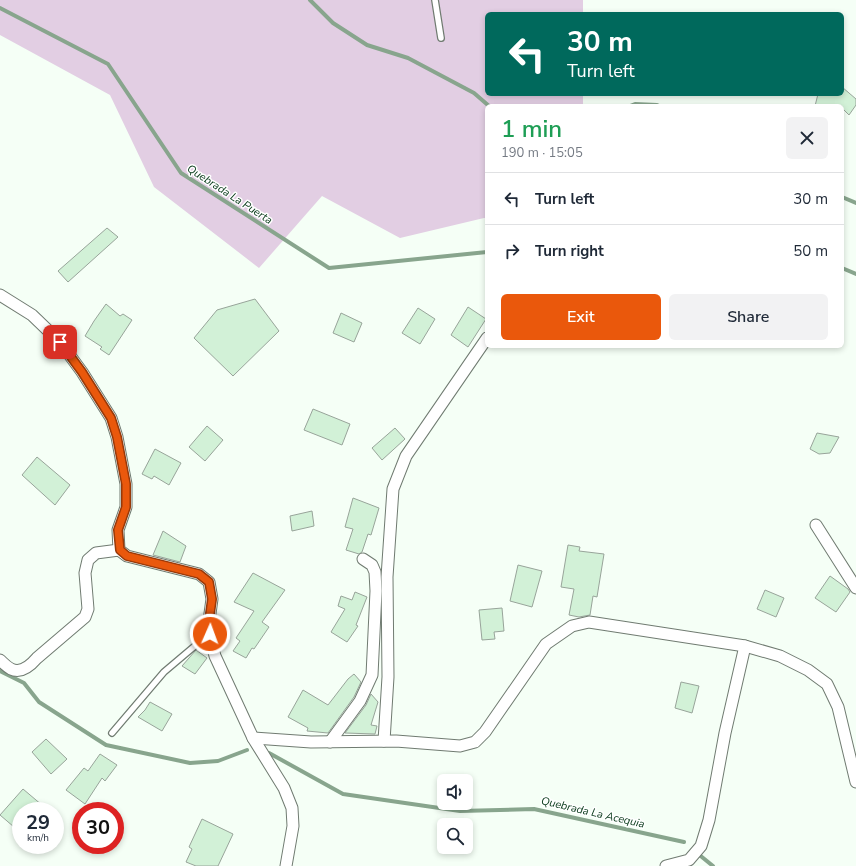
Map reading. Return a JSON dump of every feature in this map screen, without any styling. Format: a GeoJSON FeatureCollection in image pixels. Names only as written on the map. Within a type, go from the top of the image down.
{"type":"FeatureCollection","features":[{"type":"Feature","properties":{"kind":"street"},"geometry":{"type":"LineString","coordinates":[[0,294],[32,315],[60,342],[82,372],[111,418],[117,437],[126,484],[126,507],[118,530],[120,550],[127,556],[199,574],[209,582],[212,599],[208,628],[214,656],[253,738],[284,788],[292,808],[293,826],[286,866]]}},
{"type":"Feature","properties":{"kind":"street"},"geometry":{"type":"LineString","coordinates":[[384,741],[388,677],[387,577],[392,489],[406,456],[485,341]]}},
{"type":"Feature","properties":{"kind":"street"},"geometry":{"type":"LineString","coordinates":[[816,525],[856,588]]}},
{"type":"Feature","properties":{"kind":"street"},"geometry":{"type":"LineString","coordinates":[[0,660],[11,669],[22,670],[27,668],[86,617],[88,609],[85,573],[88,560],[96,553],[120,550]]}},
{"type":"Feature","properties":{"kind":"street"},"geometry":{"type":"LineString","coordinates":[[330,742],[360,701],[372,675],[376,591],[375,572],[372,566],[364,559]]}},
{"type":"Feature","properties":{"kind":"street"},"geometry":{"type":"LineString","coordinates":[[253,738],[330,742],[384,741],[460,746],[475,742],[485,732],[546,644],[572,626],[589,622],[745,646],[780,656],[808,670],[827,684],[838,707],[856,782]]}},
{"type":"Feature","properties":{"kind":"street"},"geometry":{"type":"LineString","coordinates":[[666,866],[690,860],[702,846],[709,820],[725,734],[745,646]]}},
{"type":"Feature","properties":{"kind":"lane"},"geometry":{"type":"LineString","coordinates":[[435,0],[441,38]]}},
{"type":"Feature","properties":{"kind":"lane"},"geometry":{"type":"LineString","coordinates":[[112,733],[164,672],[210,634]]}},
{"type":"Feature","properties":{"kind":"shaded area"},"geometry":{"type":"Polygon","coordinates":[[[0,0],[583,0],[583,12],[485,12],[485,96],[583,96],[583,104],[485,104],[485,218],[400,238],[322,196],[259,268],[154,187],[110,95],[0,35],[0,0]]]}},
{"type":"Feature","properties":{"kind":"building"},"geometry":{"type":"Polygon","coordinates":[[[844,89],[856,99],[856,105],[849,115],[844,110],[844,104],[816,104],[818,96],[844,96],[844,89]]]}},
{"type":"Feature","properties":{"kind":"building"},"geometry":{"type":"Polygon","coordinates":[[[107,228],[118,237],[68,282],[58,271],[107,228]]]}},
{"type":"Feature","properties":{"kind":"building"},"geometry":{"type":"Polygon","coordinates":[[[255,299],[279,331],[233,376],[194,338],[217,310],[255,299]]]}},
{"type":"Feature","properties":{"kind":"building"},"geometry":{"type":"Polygon","coordinates":[[[106,304],[120,316],[123,314],[132,320],[109,355],[100,349],[102,347],[85,336],[106,304]]]}},
{"type":"Feature","properties":{"kind":"building"},"geometry":{"type":"Polygon","coordinates":[[[468,307],[485,318],[468,347],[451,335],[468,307]]]}},
{"type":"Feature","properties":{"kind":"building"},"geometry":{"type":"Polygon","coordinates":[[[418,308],[435,319],[420,344],[402,333],[418,308]]]}},
{"type":"Feature","properties":{"kind":"building"},"geometry":{"type":"Polygon","coordinates":[[[341,313],[362,323],[354,342],[333,333],[341,313]]]}},
{"type":"Feature","properties":{"kind":"building"},"geometry":{"type":"Polygon","coordinates":[[[313,409],[350,424],[342,445],[304,430],[313,409]]]}},
{"type":"Feature","properties":{"kind":"building"},"geometry":{"type":"Polygon","coordinates":[[[207,426],[223,440],[205,461],[189,447],[207,426]]]}},
{"type":"Feature","properties":{"kind":"building"},"geometry":{"type":"Polygon","coordinates":[[[395,428],[405,439],[382,460],[372,448],[395,428]]]}},
{"type":"Feature","properties":{"kind":"building"},"geometry":{"type":"Polygon","coordinates":[[[817,433],[839,437],[830,453],[819,454],[810,449],[817,433]]]}},
{"type":"Feature","properties":{"kind":"building"},"geometry":{"type":"Polygon","coordinates":[[[155,449],[181,463],[169,485],[154,476],[152,479],[142,474],[155,449]]]}},
{"type":"Feature","properties":{"kind":"building"},"geometry":{"type":"Polygon","coordinates":[[[37,457],[70,485],[55,505],[22,475],[37,457]]]}},
{"type":"Feature","properties":{"kind":"building"},"geometry":{"type":"Polygon","coordinates":[[[353,498],[379,508],[371,535],[368,534],[362,552],[359,554],[346,550],[353,529],[345,527],[353,498]]]}},
{"type":"Feature","properties":{"kind":"building"},"geometry":{"type":"Polygon","coordinates":[[[312,511],[314,526],[292,531],[290,516],[312,511]]]}},
{"type":"Feature","properties":{"kind":"building"},"geometry":{"type":"Polygon","coordinates":[[[163,531],[186,546],[180,562],[153,555],[163,531]]]}},
{"type":"Feature","properties":{"kind":"building"},"geometry":{"type":"Polygon","coordinates":[[[568,545],[580,547],[579,551],[604,554],[597,597],[593,596],[590,615],[579,617],[569,615],[574,589],[561,587],[568,545]]]}},
{"type":"Feature","properties":{"kind":"building"},"geometry":{"type":"Polygon","coordinates":[[[518,565],[542,571],[532,607],[510,601],[518,565]]]}},
{"type":"Feature","properties":{"kind":"building"},"geometry":{"type":"Polygon","coordinates":[[[253,573],[285,590],[262,622],[269,627],[246,658],[233,651],[240,641],[236,638],[254,611],[234,602],[253,573]]]}},
{"type":"Feature","properties":{"kind":"building"},"geometry":{"type":"Polygon","coordinates":[[[830,576],[850,592],[836,612],[815,598],[830,576]]]}},
{"type":"Feature","properties":{"kind":"building"},"geometry":{"type":"Polygon","coordinates":[[[765,590],[784,598],[776,617],[757,609],[765,590]]]}},
{"type":"Feature","properties":{"kind":"building"},"geometry":{"type":"Polygon","coordinates":[[[355,592],[367,597],[356,625],[358,626],[347,642],[331,632],[345,609],[338,606],[341,596],[352,600],[355,592]]]}},
{"type":"Feature","properties":{"kind":"building"},"geometry":{"type":"Polygon","coordinates":[[[502,608],[504,631],[494,632],[495,639],[482,640],[479,610],[502,608]]]}},
{"type":"Feature","properties":{"kind":"building"},"geometry":{"type":"Polygon","coordinates":[[[196,650],[207,658],[195,674],[182,666],[196,650]]]}},
{"type":"Feature","properties":{"kind":"building"},"geometry":{"type":"Polygon","coordinates":[[[354,674],[361,682],[354,697],[328,733],[307,731],[308,728],[288,717],[303,690],[328,705],[348,679],[354,674]]]}},
{"type":"Feature","properties":{"kind":"building"},"geometry":{"type":"Polygon","coordinates":[[[681,682],[699,686],[692,713],[675,708],[681,682]]]}},
{"type":"Feature","properties":{"kind":"building"},"geometry":{"type":"Polygon","coordinates":[[[371,694],[378,702],[371,725],[377,726],[375,734],[345,733],[366,705],[371,694]]]}},
{"type":"Feature","properties":{"kind":"building"},"geometry":{"type":"Polygon","coordinates":[[[150,702],[172,714],[162,731],[138,717],[150,702]]]}},
{"type":"Feature","properties":{"kind":"building"},"geometry":{"type":"Polygon","coordinates":[[[46,739],[67,759],[51,774],[32,752],[46,739]]]}},
{"type":"Feature","properties":{"kind":"building"},"geometry":{"type":"Polygon","coordinates":[[[100,754],[117,765],[105,781],[102,778],[86,802],[82,802],[66,790],[84,768],[88,771],[100,754]]]}},
{"type":"Feature","properties":{"kind":"building"},"geometry":{"type":"Polygon","coordinates":[[[23,789],[38,802],[12,802],[12,825],[0,815],[23,789]]]}},
{"type":"Feature","properties":{"kind":"building"},"geometry":{"type":"Polygon","coordinates":[[[202,819],[233,834],[218,866],[196,866],[186,862],[192,849],[189,847],[202,819]]]}},
{"type":"Feature","properties":{"kind":"waterway"},"geometry":{"type":"LineString","coordinates":[[310,0],[333,23],[367,45],[408,58],[474,93],[487,104]]}},
{"type":"Feature","properties":{"kind":"waterway","name":"Quebrada La Puerta"},"geometry":{"type":"LineString","coordinates":[[0,8],[108,64],[181,173],[329,268],[485,252]]}},
{"type":"Feature","properties":{"kind":"waterway"},"geometry":{"type":"LineString","coordinates":[[844,198],[856,203]]}},
{"type":"Feature","properties":{"kind":"waterway","name":"Quebrada La Puerta"},"geometry":{"type":"LineString","coordinates":[[844,269],[856,274]]}},
{"type":"Feature","properties":{"kind":"waterway","name":"Quebrada La Acequia"},"geometry":{"type":"LineString","coordinates":[[0,671],[24,683],[39,702],[106,745],[190,763],[218,761],[247,750]]}},
{"type":"Feature","properties":{"kind":"waterway","name":"Quebrada La Acequia"},"geometry":{"type":"LineString","coordinates":[[269,753],[343,794],[460,811],[534,809],[684,842]]}},
{"type":"Feature","properties":{"kind":"waterway","name":"Quebrada La Acequia"},"geometry":{"type":"LineString","coordinates":[[697,853],[713,866]]}},
{"type":"Feature","properties":{"kind":"route"},"geometry":{"type":"LineString","coordinates":[[60,342],[82,372],[111,418],[117,437],[126,484],[126,507],[118,530],[120,550],[127,556],[199,574],[209,582],[212,599],[208,628],[210,634]]}}]}
